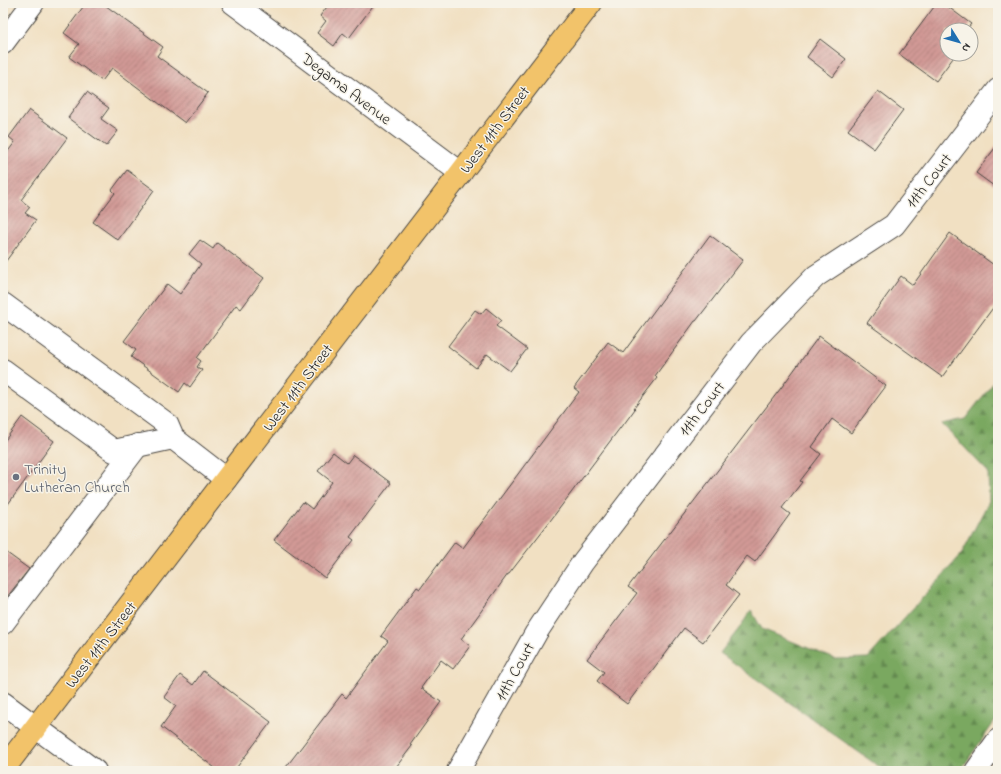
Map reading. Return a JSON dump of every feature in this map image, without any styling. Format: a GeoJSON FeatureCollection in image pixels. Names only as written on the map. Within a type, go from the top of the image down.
{"type":"FeatureCollection","features":[{"type":"Feature","properties":{"kind":"main road","name":"West 11th Street"},"geometry":{"type":"LineString","coordinates":[[3,770],[591,3]]}},
{"type":"Feature","properties":{"kind":"street"},"geometry":{"type":"LineString","coordinates":[[3,43],[33,3]]}},
{"type":"Feature","properties":{"kind":"street","name":"Degama Avenue"},"geometry":{"type":"LineString","coordinates":[[233,3],[461,173]]}},
{"type":"Feature","properties":{"kind":"street","name":"11th Court"},"geometry":{"type":"LineString","coordinates":[[458,771],[536,632],[583,562],[752,343],[816,276],[894,225],[998,90]]}},
{"type":"Feature","properties":{"kind":"street"},"geometry":{"type":"LineString","coordinates":[[3,304],[167,424],[172,438],[226,479]]}},
{"type":"Feature","properties":{"kind":"street"},"geometry":{"type":"LineString","coordinates":[[3,370],[114,451],[172,438]]}},
{"type":"Feature","properties":{"kind":"street"},"geometry":{"type":"LineString","coordinates":[[3,623],[138,445]]}},
{"type":"Feature","properties":{"kind":"street"},"geometry":{"type":"LineString","coordinates":[[3,702],[95,771]]}},
{"type":"Feature","properties":{"kind":"street"},"geometry":{"type":"LineString","coordinates":[[976,771],[998,740]]}},
{"type":"Feature","properties":{"kind":"green space"},"geometry":{"type":"Polygon","coordinates":[[[998,377],[998,717],[960,771],[885,771],[720,653],[741,626],[751,610],[762,629],[835,659],[868,658],[961,555],[989,501],[988,472],[942,424],[965,419],[998,377]]]}},
{"type":"Feature","properties":{"kind":"building"},"geometry":{"type":"Polygon","coordinates":[[[86,3],[102,3],[163,47],[157,56],[208,93],[185,123],[112,68],[102,81],[69,57],[79,44],[64,33],[86,3]]]}},
{"type":"Feature","properties":{"kind":"building"},"geometry":{"type":"Polygon","coordinates":[[[330,3],[375,3],[349,38],[343,33],[334,46],[317,33],[326,21],[320,16],[330,3]]]}},
{"type":"Feature","properties":{"kind":"building"},"geometry":{"type":"Polygon","coordinates":[[[937,3],[943,3],[968,22],[939,22],[939,62],[950,62],[936,81],[899,54],[937,3]]]}},
{"type":"Feature","properties":{"kind":"building"},"geometry":{"type":"Polygon","coordinates":[[[820,39],[846,59],[833,77],[807,57],[820,39]]]}},
{"type":"Feature","properties":{"kind":"building"},"geometry":{"type":"Polygon","coordinates":[[[878,91],[903,110],[874,149],[848,130],[878,91]]]}},
{"type":"Feature","properties":{"kind":"building"},"geometry":{"type":"Polygon","coordinates":[[[87,92],[109,108],[101,119],[118,131],[106,146],[68,118],[87,92]]]}},
{"type":"Feature","properties":{"kind":"building"},"geometry":{"type":"Polygon","coordinates":[[[29,110],[67,138],[21,200],[30,207],[25,213],[36,220],[3,265],[3,158],[15,142],[9,137],[29,110]]]}},
{"type":"Feature","properties":{"kind":"building"},"geometry":{"type":"Polygon","coordinates":[[[998,144],[998,189],[976,173],[998,144]]]}},
{"type":"Feature","properties":{"kind":"building"},"geometry":{"type":"Polygon","coordinates":[[[127,170],[154,190],[118,240],[93,222],[115,193],[112,190],[127,170]]]}},
{"type":"Feature","properties":{"kind":"building"},"geometry":{"type":"Polygon","coordinates":[[[950,233],[998,268],[998,301],[942,377],[867,323],[901,276],[913,285],[950,233]]]}},
{"type":"Feature","properties":{"kind":"building"},"geometry":{"type":"Polygon","coordinates":[[[710,235],[743,260],[695,321],[655,376],[657,378],[634,408],[635,409],[624,424],[508,574],[461,639],[470,646],[453,669],[441,660],[421,688],[441,702],[410,745],[412,746],[393,771],[283,771],[342,694],[346,698],[388,641],[381,636],[417,587],[420,589],[455,542],[463,548],[579,392],[574,388],[608,342],[623,353],[710,235]]]}},
{"type":"Feature","properties":{"kind":"building"},"geometry":{"type":"Polygon","coordinates":[[[200,240],[213,249],[217,243],[264,278],[241,309],[236,305],[197,358],[201,361],[197,367],[202,370],[190,387],[185,383],[179,392],[131,357],[136,350],[124,341],[167,284],[180,294],[201,264],[189,254],[200,240]]]}},
{"type":"Feature","properties":{"kind":"building"},"geometry":{"type":"Polygon","coordinates":[[[486,308],[501,320],[496,326],[527,349],[510,371],[487,354],[476,368],[448,346],[475,310],[481,314],[486,308]]]}},
{"type":"Feature","properties":{"kind":"building"},"geometry":{"type":"Polygon","coordinates":[[[819,336],[886,386],[851,433],[832,419],[812,447],[821,454],[800,481],[802,482],[782,508],[790,514],[755,562],[747,556],[726,585],[739,595],[703,642],[684,628],[627,704],[597,681],[604,672],[587,659],[637,593],[628,587],[781,388],[819,336]]]}},
{"type":"Feature","properties":{"kind":"building","name":"Trinity Lutheran Church"},"geometry":{"type":"Polygon","coordinates":[[[22,417],[54,441],[3,511],[3,443],[22,417]]]}},
{"type":"Feature","properties":{"kind":"building"},"geometry":{"type":"Polygon","coordinates":[[[333,452],[347,463],[353,455],[391,483],[350,537],[354,540],[325,578],[274,540],[303,502],[312,509],[332,482],[318,471],[333,452]]]}},
{"type":"Feature","properties":{"kind":"building"},"geometry":{"type":"Polygon","coordinates":[[[3,550],[29,569],[3,602],[3,550]]]}},
{"type":"Feature","properties":{"kind":"building"},"geometry":{"type":"Polygon","coordinates":[[[203,671],[271,722],[234,771],[219,771],[161,727],[176,706],[164,697],[180,675],[193,685],[203,671]]]}},
{"type":"Feature","properties":{"kind":"place","name":"Trinity Lutheran Church"},"geometry":{"type":"Point","coordinates":[16,477]}}]}
